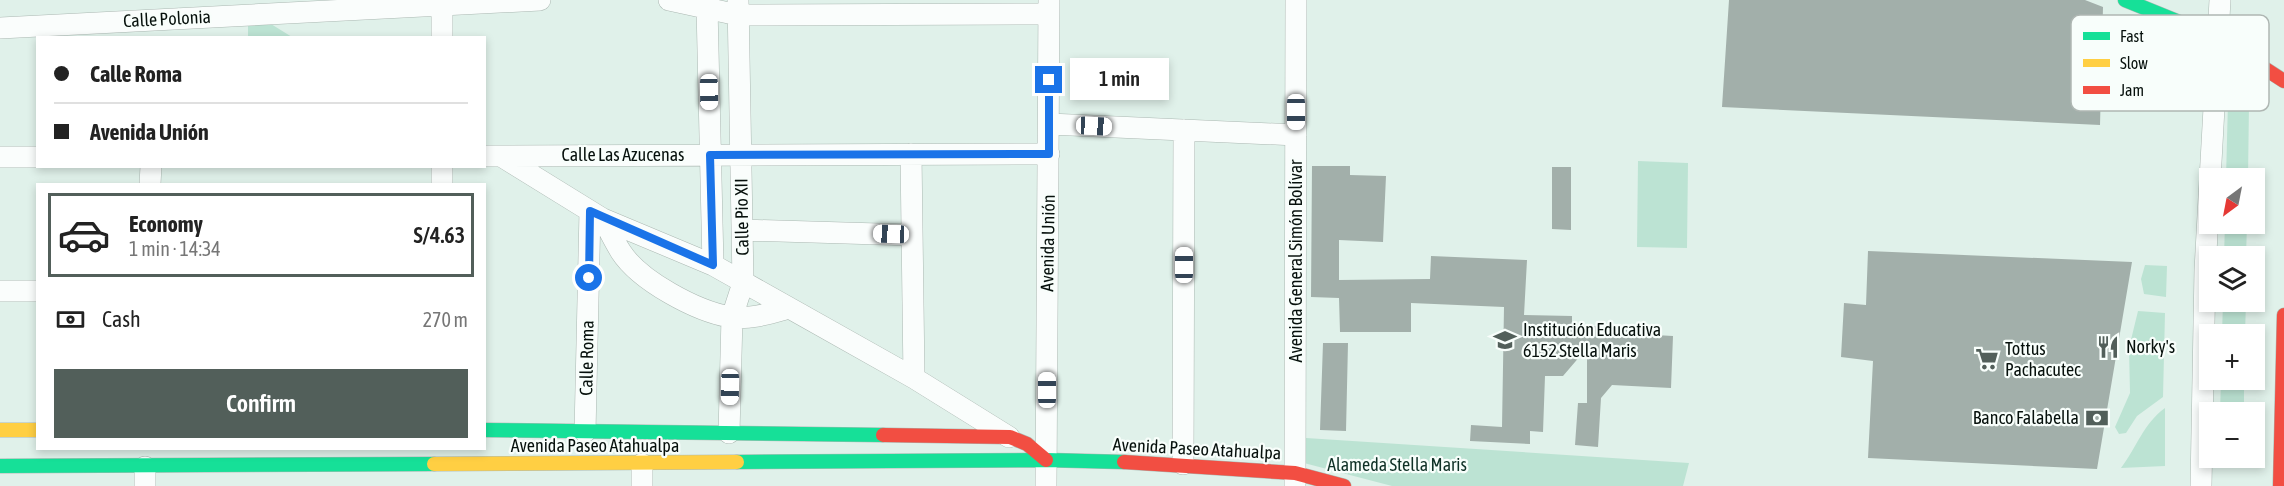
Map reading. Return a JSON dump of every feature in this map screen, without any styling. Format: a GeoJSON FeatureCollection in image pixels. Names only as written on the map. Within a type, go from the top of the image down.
{"type":"FeatureCollection","features":[{"type":"Feature","properties":{"kind":"street","name":"Calle Polonia"},"geometry":{"type":"LineString","coordinates":[[0,28],[153,29],[442,4],[540,0]]}},
{"type":"Feature","properties":{"kind":"street"},"geometry":{"type":"LineString","coordinates":[[669,0],[707,8],[1049,7]]}},
{"type":"Feature","properties":{"kind":"street","name":"Avenida General Simón Bolívar"},"geometry":{"type":"LineString","coordinates":[[1295,479],[1296,0]]}},
{"type":"Feature","properties":{"kind":"street"},"geometry":{"type":"LineString","coordinates":[[2125,0],[2162,15]]}},
{"type":"Feature","properties":{"kind":"street"},"geometry":{"type":"LineString","coordinates":[[2170,15],[2172,0]]}},
{"type":"Feature","properties":{"kind":"street"},"geometry":{"type":"LineString","coordinates":[[2218,15],[2220,0]]}},
{"type":"Feature","properties":{"kind":"street"},"geometry":{"type":"LineString","coordinates":[[442,4],[442,36]]}},
{"type":"Feature","properties":{"kind":"street","name":"Avenida Unión"},"geometry":{"type":"LineString","coordinates":[[1046,486],[1049,7]]}},
{"type":"Feature","properties":{"kind":"street","name":"Calle Pio XII"},"geometry":{"type":"LineString","coordinates":[[707,8],[713,265]]}},
{"type":"Feature","properties":{"kind":"street","name":"Calle Pio XII"},"geometry":{"type":"LineString","coordinates":[[729,433],[732,317],[743,283],[738,8]]}},
{"type":"Feature","properties":{"kind":"street"},"geometry":{"type":"LineString","coordinates":[[2269,71],[2284,81]]}},
{"type":"Feature","properties":{"kind":"street"},"geometry":{"type":"LineString","coordinates":[[2201,486],[2205,270],[2213,111]]}},
{"type":"Feature","properties":{"kind":"street"},"geometry":{"type":"LineString","coordinates":[[1049,124],[1296,135]]}},
{"type":"Feature","properties":{"kind":"street"},"geometry":{"type":"LineString","coordinates":[[1183,464],[1184,130]]}},
{"type":"Feature","properties":{"kind":"street"},"geometry":{"type":"LineString","coordinates":[[911,154],[914,378]]}},
{"type":"Feature","properties":{"kind":"street","name":"Calle Las Azucenas"},"geometry":{"type":"LineString","coordinates":[[493,156],[1049,154]]}},
{"type":"Feature","properties":{"kind":"street"},"geometry":{"type":"LineString","coordinates":[[493,156],[597,215],[713,265],[914,378],[1010,437]]}},
{"type":"Feature","properties":{"kind":"street"},"geometry":{"type":"LineString","coordinates":[[0,157],[36,157]]}},
{"type":"Feature","properties":{"kind":"street"},"geometry":{"type":"LineString","coordinates":[[597,215],[622,254],[645,275],[680,298],[705,310],[732,317],[758,316],[789,308]]}},
{"type":"Feature","properties":{"kind":"street","name":"Calle Roma"},"geometry":{"type":"LineString","coordinates":[[585,432],[597,215]]}},
{"type":"Feature","properties":{"kind":"street"},"geometry":{"type":"LineString","coordinates":[[742,230],[912,235]]}},
{"type":"Feature","properties":{"kind":"street"},"geometry":{"type":"LineString","coordinates":[[0,291],[36,291]]}},
{"type":"Feature","properties":{"kind":"street"},"geometry":{"type":"LineString","coordinates":[[2280,486],[2284,315]]}},
{"type":"Feature","properties":{"kind":"street"},"geometry":{"type":"LineString","coordinates":[[0,429],[36,430]]}},
{"type":"Feature","properties":{"kind":"street","name":"Avenida Paseo Atahualpa"},"geometry":{"type":"LineString","coordinates":[[486,430],[1010,437],[1027,444],[1046,460]]}},
{"type":"Feature","properties":{"kind":"street","name":"Avenida Paseo Atahualpa"},"geometry":{"type":"LineString","coordinates":[[0,466],[145,476],[642,464],[1046,460],[1183,464],[1344,486]]}},
{"type":"Feature","properties":{"kind":"street"},"geometry":{"type":"LineString","coordinates":[[642,464],[642,486]]}},
{"type":"Feature","properties":{"kind":"green space"},"geometry":{"type":"Polygon","coordinates":[[[248,21],[271,24],[290,36],[248,36],[248,21]]]}},
{"type":"Feature","properties":{"kind":"green space"},"geometry":{"type":"Polygon","coordinates":[[[2228,111],[2249,111],[2248,168],[2226,168],[2228,111]]]}},
{"type":"Feature","properties":{"kind":"green space"},"geometry":{"type":"Polygon","coordinates":[[[1638,161],[1688,163],[1687,248],[1637,247],[1638,161]]]}},
{"type":"Feature","properties":{"kind":"green space"},"geometry":{"type":"Polygon","coordinates":[[[2225,234],[2247,234],[2246,246],[2224,246],[2225,234]]]}},
{"type":"Feature","properties":{"kind":"green space"},"geometry":{"type":"Polygon","coordinates":[[[2145,265],[2167,266],[2166,297],[2144,294],[2141,279],[2145,265]]]}},
{"type":"Feature","properties":{"kind":"green space"},"geometry":{"type":"Polygon","coordinates":[[[2138,311],[2165,313],[2163,397],[2137,416],[2126,433],[2119,434],[2115,427],[2130,393],[2129,348],[2138,311]]]}},
{"type":"Feature","properties":{"kind":"green space"},"geometry":{"type":"Polygon","coordinates":[[[2223,312],[2246,312],[2245,324],[2222,324],[2223,312]]]}},
{"type":"Feature","properties":{"kind":"green space"},"geometry":{"type":"Polygon","coordinates":[[[2221,390],[2244,390],[2244,402],[2220,402],[2221,390]]]}},
{"type":"Feature","properties":{"kind":"green space"},"geometry":{"type":"Polygon","coordinates":[[[2165,408],[2165,466],[2121,468],[2151,421],[2165,408]]]}},
{"type":"Feature","properties":{"kind":"green space","name":"Alameda Stella Maris"},"geometry":{"type":"Polygon","coordinates":[[[1306,438],[1689,463],[1683,486],[1392,486],[1304,463],[1306,438]]]}},
{"type":"Feature","properties":{"kind":"building"},"geometry":{"type":"Polygon","coordinates":[[[1729,0],[2085,0],[2103,7],[2103,15],[2071,15],[2071,111],[2100,111],[2100,125],[1722,107],[1729,0]]]}},
{"type":"Feature","properties":{"kind":"building"},"geometry":{"type":"Polygon","coordinates":[[[1312,166],[1350,166],[1350,175],[1386,176],[1383,242],[1339,240],[1339,280],[1430,279],[1431,256],[1527,260],[1524,315],[1572,316],[1572,325],[1655,329],[1655,335],[1673,336],[1671,388],[1612,385],[1601,398],[1598,447],[1575,445],[1578,403],[1587,403],[1587,348],[1563,376],[1545,376],[1543,432],[1530,431],[1530,444],[1470,441],[1471,425],[1502,427],[1504,307],[1411,303],[1411,332],[1340,332],[1339,298],[1311,297],[1312,166]]]}},
{"type":"Feature","properties":{"kind":"building"},"geometry":{"type":"Polygon","coordinates":[[[1552,167],[1571,167],[1571,230],[1552,229],[1552,167]]]}},
{"type":"Feature","properties":{"kind":"building","name":"Tottus Pachacutec"},"geometry":{"type":"Polygon","coordinates":[[[1868,251],[2132,262],[2097,469],[1868,458],[1873,361],[1841,357],[1844,303],[1866,305],[1868,251]]]}},
{"type":"Feature","properties":{"kind":"building"},"geometry":{"type":"Polygon","coordinates":[[[1323,343],[1348,343],[1346,431],[1320,430],[1323,343]]]}},
{"type":"Feature","properties":{"kind":"traffic: fast"},"geometry":{"type":"LineString","coordinates":[[2125,0],[2162,15]]}},
{"type":"Feature","properties":{"kind":"traffic: fast"},"geometry":{"type":"LineString","coordinates":[[486,430],[883,435]]}},
{"type":"Feature","properties":{"kind":"traffic: fast"},"geometry":{"type":"LineString","coordinates":[[737,462],[1046,460],[1124,462]]}},
{"type":"Feature","properties":{"kind":"traffic: fast"},"geometry":{"type":"LineString","coordinates":[[0,466],[434,464]]}},
{"type":"Feature","properties":{"kind":"traffic: slow"},"geometry":{"type":"LineString","coordinates":[[0,430],[36,430]]}},
{"type":"Feature","properties":{"kind":"traffic: slow"},"geometry":{"type":"LineString","coordinates":[[434,464],[737,462]]}},
{"type":"Feature","properties":{"kind":"traffic: jam"},"geometry":{"type":"LineString","coordinates":[[2269,71],[2284,81]]}},
{"type":"Feature","properties":{"kind":"traffic: jam"},"geometry":{"type":"LineString","coordinates":[[2280,486],[2284,315]]}},
{"type":"Feature","properties":{"kind":"traffic: jam"},"geometry":{"type":"LineString","coordinates":[[883,435],[1010,437],[1027,444],[1046,460]]}},
{"type":"Feature","properties":{"kind":"traffic: jam"},"geometry":{"type":"LineString","coordinates":[[1124,462],[1295,473],[1344,486]]}},
{"type":"Feature","properties":{"kind":"place","name":"Institución Educativa 6152 Stella Maris"},"geometry":{"type":"Point","coordinates":[1505,340]}},
{"type":"Feature","properties":{"kind":"place","name":"Norky's"},"geometry":{"type":"Point","coordinates":[2108,347]}},
{"type":"Feature","properties":{"kind":"place","name":"Tottus Pachacutec"},"geometry":{"type":"Point","coordinates":[1987,359]}},
{"type":"Feature","properties":{"kind":"place","name":"Banco Falabella"},"geometry":{"type":"Point","coordinates":[2097,418]}},
{"type":"Feature","properties":{"kind":"route"},"geometry":{"type":"LineString","coordinates":[[589,278],[590,211],[603,219],[713,265],[710,155],[1049,154],[1049,80]]}}]}
